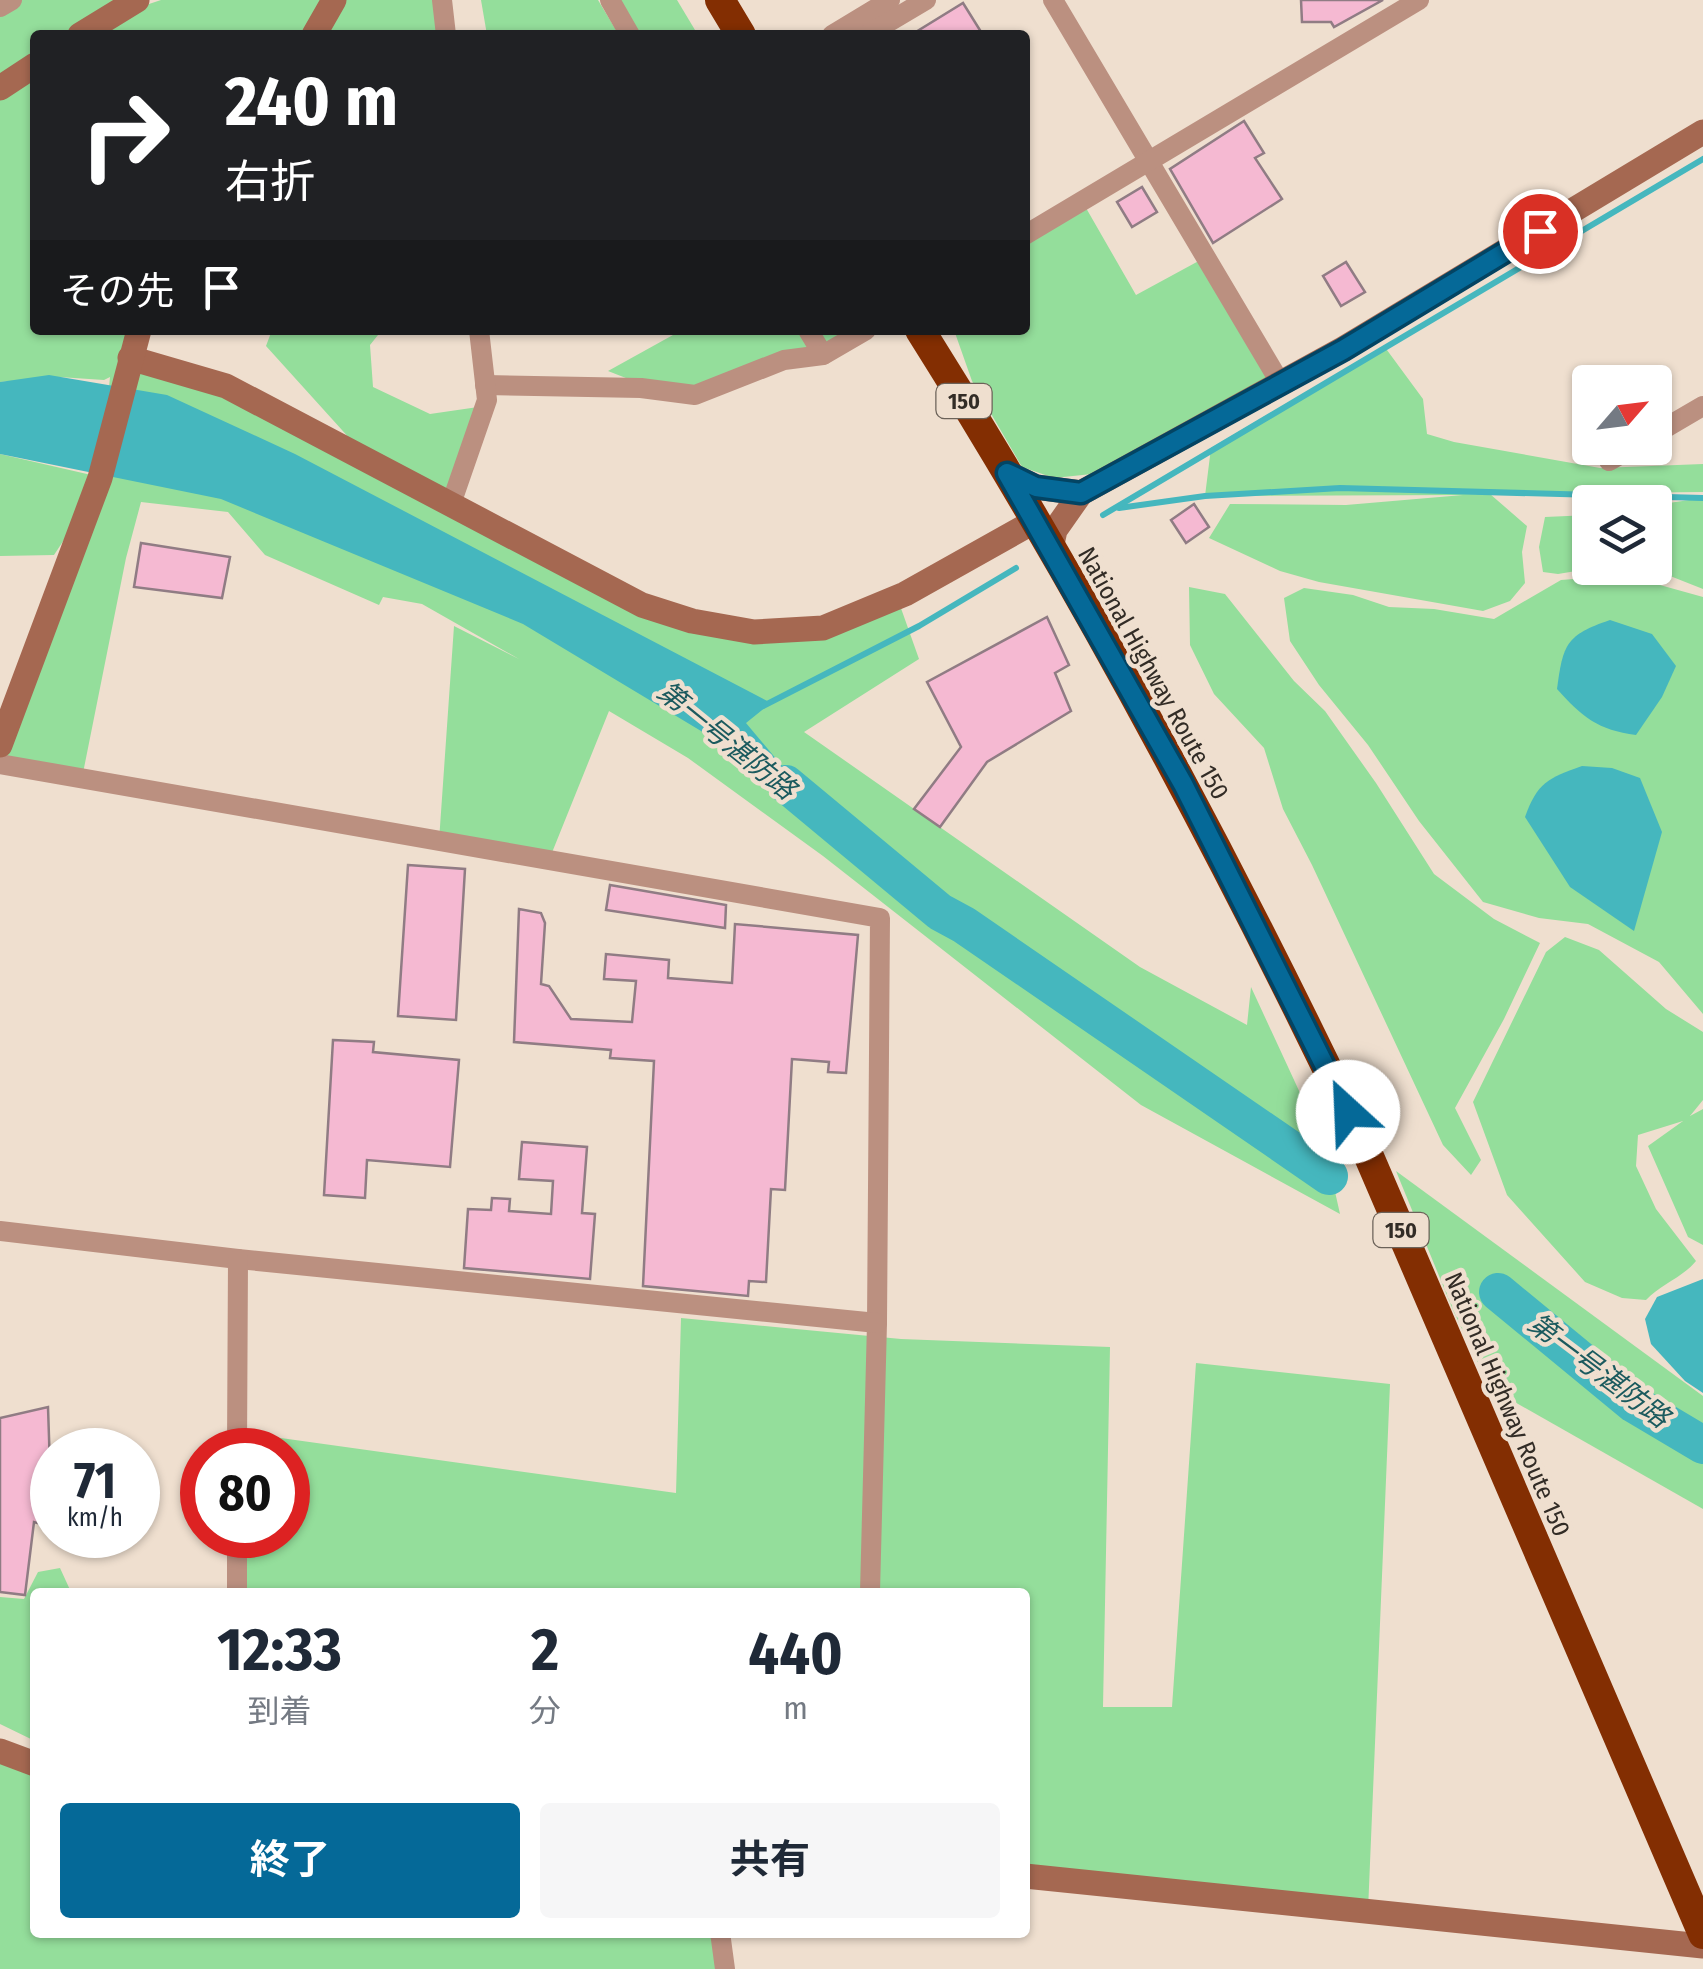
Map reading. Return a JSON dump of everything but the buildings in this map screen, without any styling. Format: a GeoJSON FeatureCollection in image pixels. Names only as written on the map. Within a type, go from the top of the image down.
{"type":"FeatureCollection","features":[{"type":"Feature","properties":{"kind":"highway"},"geometry":{"type":"LineString","coordinates":[[720,0],[738,30]]}},
{"type":"Feature","properties":{"kind":"highway","name":"National Highway Route 150"},"geometry":{"type":"LineString","coordinates":[[923,335],[1036,521],[1183,784],[1348,1112],[1703,1934]]}},
{"type":"Feature","properties":{"kind":"street"},"geometry":{"type":"LineString","coordinates":[[0,6],[12,0]]}},
{"type":"Feature","properties":{"kind":"street"},"geometry":{"type":"LineString","coordinates":[[88,30],[136,0]]}},
{"type":"Feature","properties":{"kind":"street"},"geometry":{"type":"LineString","coordinates":[[317,30],[334,0]]}},
{"type":"Feature","properties":{"kind":"street"},"geometry":{"type":"LineString","coordinates":[[442,0],[445,30]]}},
{"type":"Feature","properties":{"kind":"street"},"geometry":{"type":"LineString","coordinates":[[610,0],[627,30]]}},
{"type":"Feature","properties":{"kind":"street"},"geometry":{"type":"LineString","coordinates":[[840,30],[890,0]]}},
{"type":"Feature","properties":{"kind":"street"},"geometry":{"type":"LineString","coordinates":[[875,30],[926,0]]}},
{"type":"Feature","properties":{"kind":"street"},"geometry":{"type":"LineString","coordinates":[[1052,0],[1281,384]]}},
{"type":"Feature","properties":{"kind":"street"},"geometry":{"type":"LineString","coordinates":[[1030,232],[1419,0]]}},
{"type":"Feature","properties":{"kind":"street"},"geometry":{"type":"LineString","coordinates":[[0,88],[30,68]]}},
{"type":"Feature","properties":{"kind":"street"},"geometry":{"type":"LineString","coordinates":[[1051,549],[1055,530],[1081,493],[1281,384],[1703,132]]}},
{"type":"Feature","properties":{"kind":"street"},"geometry":{"type":"LineString","coordinates":[[0,745],[100,478],[138,335]]}},
{"type":"Feature","properties":{"kind":"street"},"geometry":{"type":"LineString","coordinates":[[451,504],[487,400],[481,335]]}},
{"type":"Feature","properties":{"kind":"street"},"geometry":{"type":"LineString","coordinates":[[811,335],[823,355]]}},
{"type":"Feature","properties":{"kind":"street"},"geometry":{"type":"LineString","coordinates":[[486,385],[641,388],[694,394],[784,360],[823,355],[857,335]]}},
{"type":"Feature","properties":{"kind":"street"},"geometry":{"type":"LineString","coordinates":[[130,358],[226,386],[642,606],[692,621],[754,632],[823,628],[905,594],[1036,521]]}},
{"type":"Feature","properties":{"kind":"street"},"geometry":{"type":"LineString","coordinates":[[1672,424],[1703,406]]}},
{"type":"Feature","properties":{"kind":"street"},"geometry":{"type":"LineString","coordinates":[[1007,473],[1036,487],[1081,493]]}},
{"type":"Feature","properties":{"kind":"street"},"geometry":{"type":"LineString","coordinates":[[0,764],[880,918],[870,1588]]}},
{"type":"Feature","properties":{"kind":"street"},"geometry":{"type":"LineString","coordinates":[[0,1232],[877,1323]]}},
{"type":"Feature","properties":{"kind":"street"},"geometry":{"type":"LineString","coordinates":[[237,1428],[238,1259]]}},
{"type":"Feature","properties":{"kind":"street"},"geometry":{"type":"LineString","coordinates":[[236,1588],[237,1558]]}},
{"type":"Feature","properties":{"kind":"street"},"geometry":{"type":"LineString","coordinates":[[0,1751],[30,1762]]}},
{"type":"Feature","properties":{"kind":"street"},"geometry":{"type":"LineString","coordinates":[[1030,1877],[1703,1946]]}},
{"type":"Feature","properties":{"kind":"street"},"geometry":{"type":"LineString","coordinates":[[721,1938],[725,1969]]}},
{"type":"Feature","properties":{"kind":"green space"},"geometry":{"type":"Polygon","coordinates":[[[0,0],[114,0],[69,30],[30,30],[30,55],[0,75],[0,0]]]}},
{"type":"Feature","properties":{"kind":"green space"},"geometry":{"type":"Polygon","coordinates":[[[161,0],[323,0],[306,30],[105,30],[143,6],[161,0]]]}},
{"type":"Feature","properties":{"kind":"green space"},"geometry":{"type":"Polygon","coordinates":[[[334,0],[444,0],[447,30],[316,30],[334,0]]]}},
{"type":"Feature","properties":{"kind":"green space"},"geometry":{"type":"Polygon","coordinates":[[[481,0],[598,0],[616,30],[486,30],[481,0]]]}},
{"type":"Feature","properties":{"kind":"green space"},"geometry":{"type":"Polygon","coordinates":[[[619,0],[677,0],[695,30],[636,30],[619,0]]]}},
{"type":"Feature","properties":{"kind":"green space"},"geometry":{"type":"Polygon","coordinates":[[[30,77],[30,335],[140,335],[130,358],[231,390],[370,461],[266,346],[270,335],[378,335],[370,345],[373,387],[430,414],[485,406],[455,493],[688,624],[769,631],[897,597],[919,659],[804,732],[1140,967],[1247,1025],[1251,987],[1325,1147],[1340,1214],[1141,1105],[823,856],[688,758],[609,711],[549,860],[439,841],[454,626],[519,659],[422,604],[383,597],[379,605],[265,555],[228,512],[141,502],[82,778],[0,764],[89,502],[54,555],[0,556],[0,454],[100,477],[110,377],[0,382],[0,96],[30,77]]]}},
{"type":"Feature","properties":{"kind":"green space"},"geometry":{"type":"Polygon","coordinates":[[[1082,201],[1136,295],[1206,257],[1277,377],[1092,474],[1054,478],[1022,467],[972,381],[956,335],[1030,335],[1030,237],[1082,201]]]}},
{"type":"Feature","properties":{"kind":"green space"},"geometry":{"type":"Polygon","coordinates":[[[673,335],[853,335],[695,395],[659,391],[608,371],[673,335]]]}},
{"type":"Feature","properties":{"kind":"green space"},"geometry":{"type":"Polygon","coordinates":[[[1384,346],[1423,399],[1427,434],[1572,465],[1600,468],[1703,464],[1703,492],[1672,492],[1672,485],[1572,485],[1572,493],[1490,494],[1527,526],[1522,552],[1525,583],[1510,601],[1483,611],[1319,582],[1280,571],[1209,538],[1230,504],[1346,505],[1463,495],[1205,496],[1211,448],[1384,346]]]}},
{"type":"Feature","properties":{"kind":"green space"},"geometry":{"type":"Polygon","coordinates":[[[1703,498],[1703,589],[1672,577],[1672,503],[1703,498]]]}},
{"type":"Feature","properties":{"kind":"green space"},"geometry":{"type":"Polygon","coordinates":[[[1572,516],[1572,572],[1543,572],[1539,547],[1545,517],[1572,516]]]}},
{"type":"Feature","properties":{"kind":"green space"},"geometry":{"type":"Polygon","coordinates":[[[1572,579],[1572,585],[1660,585],[1703,597],[1703,1014],[1659,962],[1588,924],[1539,918],[1483,902],[1419,821],[1290,641],[1284,598],[1304,588],[1353,595],[1389,607],[1434,609],[1494,619],[1561,580],[1572,579]]]}},
{"type":"Feature","properties":{"kind":"green space"},"geometry":{"type":"Polygon","coordinates":[[[1189,587],[1225,594],[1294,681],[1325,711],[1434,874],[1494,919],[1540,943],[1455,1108],[1481,1160],[1471,1175],[1443,1145],[1283,809],[1264,748],[1214,694],[1190,645],[1189,587]]]}},
{"type":"Feature","properties":{"kind":"green space"},"geometry":{"type":"Polygon","coordinates":[[[1565,937],[1599,950],[1666,1009],[1703,1032],[1703,1100],[1690,1116],[1703,1109],[1703,1245],[1688,1237],[1648,1146],[1683,1121],[1638,1135],[1636,1166],[1656,1209],[1696,1261],[1646,1300],[1622,1298],[1585,1282],[1507,1195],[1473,1102],[1546,952],[1565,937]]]}},
{"type":"Feature","properties":{"kind":"green space"},"geometry":{"type":"Polygon","coordinates":[[[1396,1171],[1703,1396],[1703,1509],[1490,1388],[1396,1171]]]}},
{"type":"Feature","properties":{"kind":"green space"},"geometry":{"type":"Polygon","coordinates":[[[681,1318],[901,1339],[1110,1347],[1103,1707],[1172,1707],[1196,1363],[1390,1384],[1368,1911],[1030,1877],[1030,1588],[237,1588],[237,1558],[310,1558],[310,1442],[676,1493],[681,1318]]]}},
{"type":"Feature","properties":{"kind":"green space"},"geometry":{"type":"Polygon","coordinates":[[[60,1568],[69,1588],[30,1588],[30,1739],[0,1724],[0,1597],[24,1599],[38,1572],[60,1568]]]}},
{"type":"Feature","properties":{"kind":"green space"},"geometry":{"type":"Polygon","coordinates":[[[0,1758],[30,1764],[30,1938],[718,1938],[721,1969],[0,1969],[0,1758]]]}},
{"type":"Feature","properties":{"kind":"water"},"geometry":{"type":"Polygon","coordinates":[[[49,375],[167,395],[295,454],[771,703],[746,723],[825,817],[716,740],[523,624],[221,499],[0,454],[0,382],[49,375]]]}},
{"type":"Feature","properties":{"kind":"water"},"geometry":{"type":"Polygon","coordinates":[[[1610,620],[1652,634],[1676,666],[1662,697],[1636,735],[1592,721],[1557,689],[1569,643],[1584,631],[1610,620]]]}},
{"type":"Feature","properties":{"kind":"water"},"geometry":{"type":"Polygon","coordinates":[[[1582,766],[1612,768],[1640,778],[1662,832],[1634,931],[1570,887],[1525,817],[1545,783],[1582,766]]]}},
{"type":"Feature","properties":{"kind":"water"},"geometry":{"type":"Polygon","coordinates":[[[1703,1279],[1703,1393],[1685,1381],[1651,1344],[1645,1319],[1657,1297],[1703,1279]]]}},
{"type":"Feature","properties":{"kind":"waterway"},"geometry":{"type":"LineString","coordinates":[[1103,515],[1703,159]]}},
{"type":"Feature","properties":{"kind":"waterway"},"geometry":{"type":"LineString","coordinates":[[1119,508],[1205,496],[1340,488],[1703,498]]}},
{"type":"Feature","properties":{"kind":"waterway"},"geometry":{"type":"LineString","coordinates":[[763,706],[919,626],[1016,568]]}},
{"type":"Feature","properties":{"kind":"waterway","name":"第一号湛防路"},"geometry":{"type":"LineString","coordinates":[[786,784],[940,912],[1329,1176]]}},
{"type":"Feature","properties":{"kind":"waterway","name":"第一号湛防路"},"geometry":{"type":"LineString","coordinates":[[1498,1292],[1634,1404],[1703,1445]]}},
{"type":"Feature","properties":{"kind":"route"},"geometry":{"type":"LineString","coordinates":[[1348,1112],[1183,784],[1007,473],[1036,487],[1081,493],[1343,350],[1540,231]]}}]}
